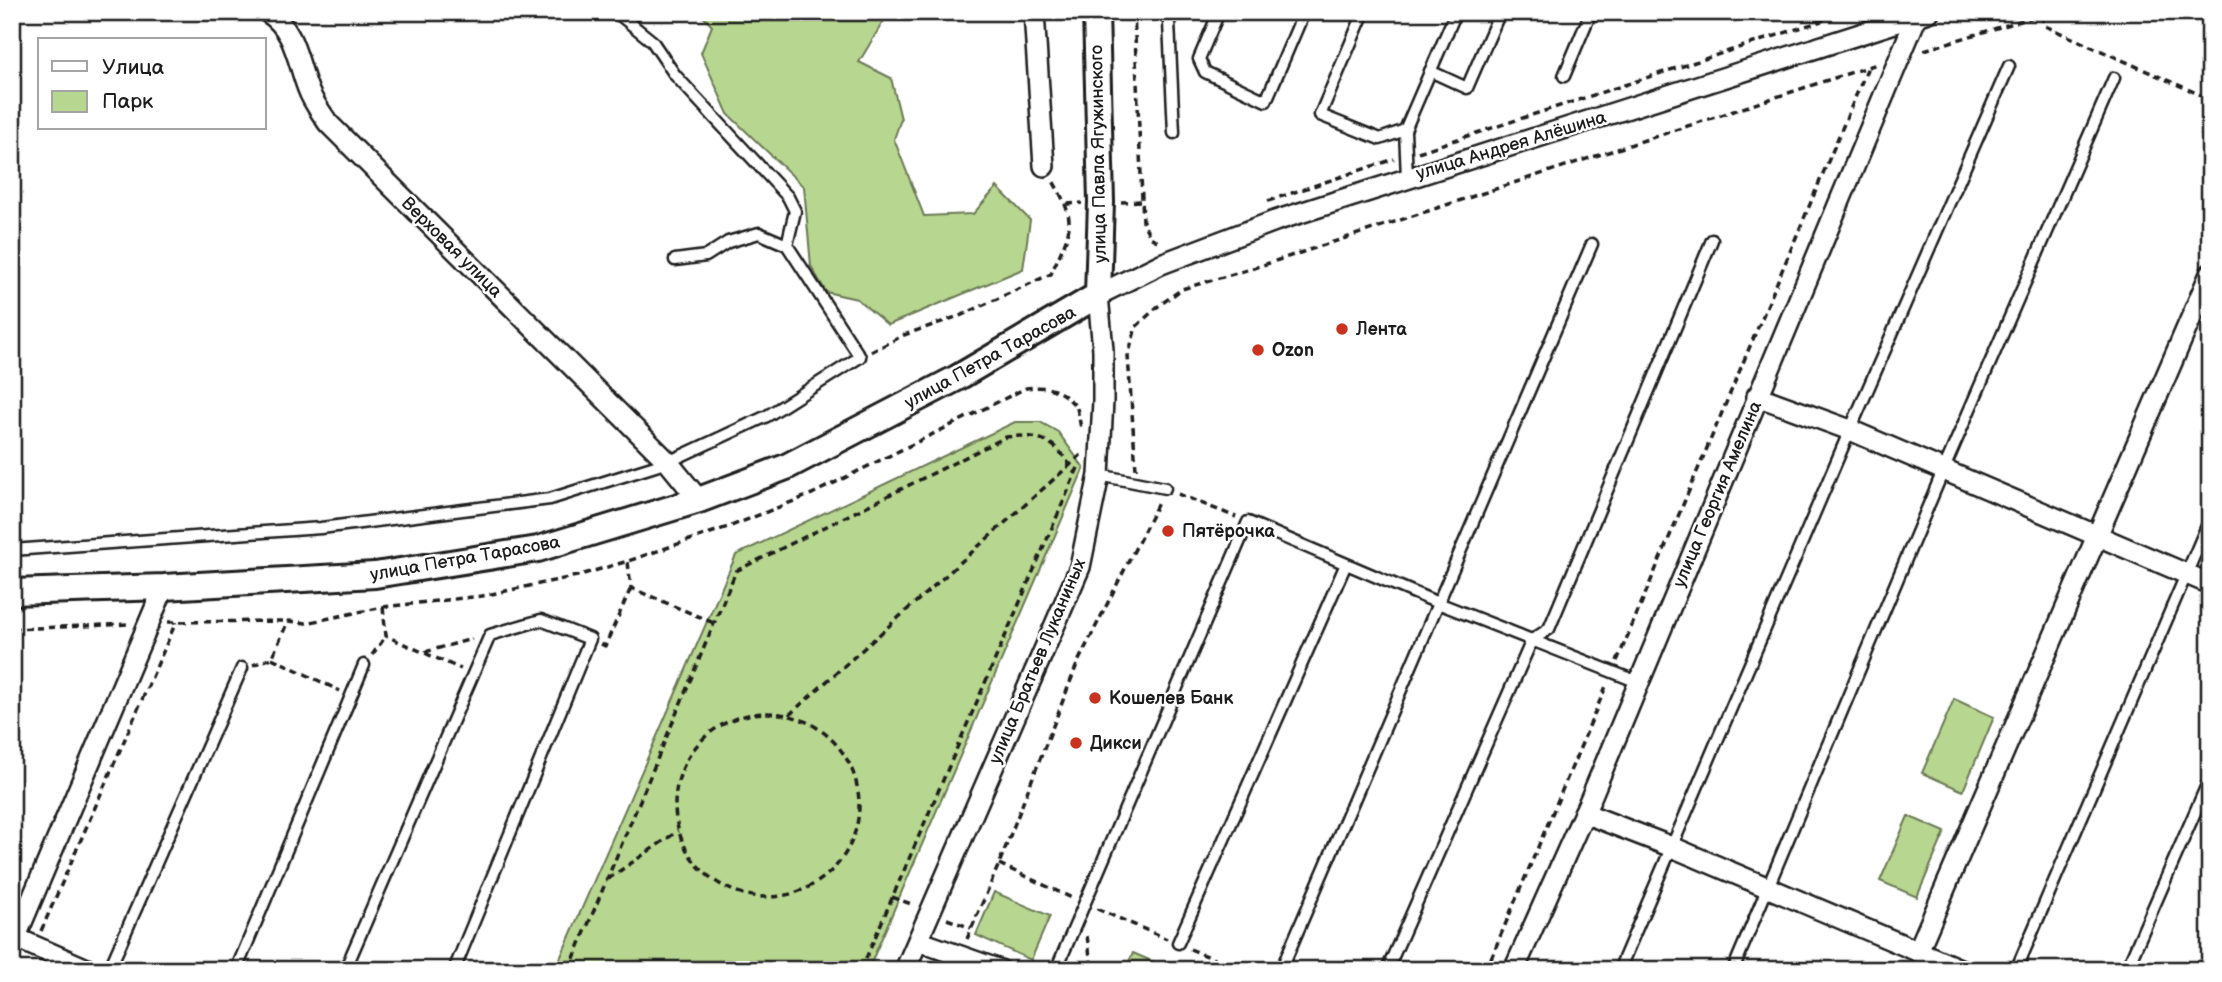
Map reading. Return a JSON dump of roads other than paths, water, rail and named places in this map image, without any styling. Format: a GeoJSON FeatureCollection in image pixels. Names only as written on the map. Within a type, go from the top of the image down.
{"type":"FeatureCollection","features":[{"type":"Feature","properties":{"kind":"street","name":"Верховая улица"},"geometry":{"type":"LineString","coordinates":[[267,12],[278,19],[293,42],[309,93],[328,123],[668,462],[699,500]]}},
{"type":"Feature","properties":{"kind":"street"},"geometry":{"type":"LineString","coordinates":[[1034,12],[1044,166]]}},
{"type":"Feature","properties":{"kind":"street","name":"улица Павла Ягужинского"},"geometry":{"type":"LineString","coordinates":[[1096,12],[1101,202],[1098,295]]}},
{"type":"Feature","properties":{"kind":"street","name":"улица Андрея Алёшина"},"geometry":{"type":"LineString","coordinates":[[1098,295],[1161,264],[1275,221],[1923,14]]}},
{"type":"Feature","properties":{"kind":"street","name":"улица Георгия Амелина"},"geometry":{"type":"LineString","coordinates":[[1514,970],[1584,813],[1900,56],[1923,14]]}},
{"type":"Feature","properties":{"kind":"street"},"geometry":{"type":"LineString","coordinates":[[1917,951],[2210,274]]}},
{"type":"Feature","properties":{"kind":"street","name":"улица Братьев Луканиных"},"geometry":{"type":"LineString","coordinates":[[905,970],[1080,567],[1099,475],[1103,401],[1098,295]]}},
{"type":"Feature","properties":{"kind":"street","name":"улица Петра Тарасова"},"geometry":{"type":"LineString","coordinates":[[164,587],[375,575],[538,549],[699,500],[786,467],[957,378],[1098,295]]}},
{"type":"Feature","properties":{"kind":"street"},"geometry":{"type":"LineString","coordinates":[[1757,396],[1850,430],[2210,584]]}},
{"type":"Feature","properties":{"kind":"street"},"geometry":{"type":"LineString","coordinates":[[12,592],[164,587],[14,942],[35,946],[89,970]]}},
{"type":"Feature","properties":{"kind":"street"},"geometry":{"type":"LineString","coordinates":[[1584,813],[1672,847],[1962,970]]}},
{"type":"Feature","properties":{"kind":"street"},"geometry":{"type":"LineString","coordinates":[[918,941],[1000,970]]}},
{"type":"Feature","properties":{"kind":"lane"},"geometry":{"type":"LineString","coordinates":[[616,12],[652,41],[675,75],[788,197],[795,211],[787,245]]}},
{"type":"Feature","properties":{"kind":"lane"},"geometry":{"type":"LineString","coordinates":[[1173,12],[1169,22],[1174,133]]}},
{"type":"Feature","properties":{"kind":"lane"},"geometry":{"type":"LineString","coordinates":[[1219,12],[1199,59],[1205,72],[1266,101],[1304,12]]}},
{"type":"Feature","properties":{"kind":"lane"},"geometry":{"type":"LineString","coordinates":[[1364,12],[1320,115],[1380,139],[1405,130]]}},
{"type":"Feature","properties":{"kind":"lane"},"geometry":{"type":"LineString","coordinates":[[1407,178],[1405,130],[1456,12]]}},
{"type":"Feature","properties":{"kind":"lane"},"geometry":{"type":"LineString","coordinates":[[1430,71],[1467,88],[1500,12]]}},
{"type":"Feature","properties":{"kind":"lane"},"geometry":{"type":"LineString","coordinates":[[1564,76],[1591,12]]}},
{"type":"Feature","properties":{"kind":"lane"},"geometry":{"type":"LineString","coordinates":[[1619,970],[2009,66]]}},
{"type":"Feature","properties":{"kind":"lane"},"geometry":{"type":"LineString","coordinates":[[1733,970],[1943,471],[2114,78]]}},
{"type":"Feature","properties":{"kind":"lane"},"geometry":{"type":"LineString","coordinates":[[12,550],[321,528],[551,499],[668,462],[767,416],[860,357],[787,245],[759,233],[728,242],[706,256],[675,260]]}},
{"type":"Feature","properties":{"kind":"lane"},"geometry":{"type":"LineString","coordinates":[[1387,970],[1532,640],[1549,629],[1712,240]]}},
{"type":"Feature","properties":{"kind":"lane"},"geometry":{"type":"LineString","coordinates":[[1281,970],[1592,244]]}},
{"type":"Feature","properties":{"kind":"lane"},"geometry":{"type":"LineString","coordinates":[[1099,475],[1165,488]]}},
{"type":"Feature","properties":{"kind":"lane"},"geometry":{"type":"LineString","coordinates":[[2016,970],[2210,519]]}},
{"type":"Feature","properties":{"kind":"lane"},"geometry":{"type":"LineString","coordinates":[[1056,970],[1248,522],[1438,603],[1638,682]]}},
{"type":"Feature","properties":{"kind":"lane"},"geometry":{"type":"LineString","coordinates":[[1178,943],[1346,564]]}},
{"type":"Feature","properties":{"kind":"lane"},"geometry":{"type":"LineString","coordinates":[[345,970],[490,635],[541,620],[590,639],[454,970]]}},
{"type":"Feature","properties":{"kind":"lane"},"geometry":{"type":"LineString","coordinates":[[236,970],[364,665]]}},
{"type":"Feature","properties":{"kind":"lane"},"geometry":{"type":"LineString","coordinates":[[109,970],[242,668]]}},
{"type":"Feature","properties":{"kind":"lane"},"geometry":{"type":"LineString","coordinates":[[2126,970],[2210,778]]}},
{"type":"Feature","properties":{"kind":"place","name":"Лента"},"geometry":{"type":"Point","coordinates":[1342,329]}},
{"type":"Feature","properties":{"kind":"place","name":"Ozon"},"geometry":{"type":"Point","coordinates":[1258,350]}},
{"type":"Feature","properties":{"kind":"place","name":"Пятёрочка"},"geometry":{"type":"Point","coordinates":[1168,531]}},
{"type":"Feature","properties":{"kind":"place","name":"Кошелев Банк"},"geometry":{"type":"Point","coordinates":[1095,698]}},
{"type":"Feature","properties":{"kind":"place","name":"Дикси"},"geometry":{"type":"Point","coordinates":[1076,743]}}]}
